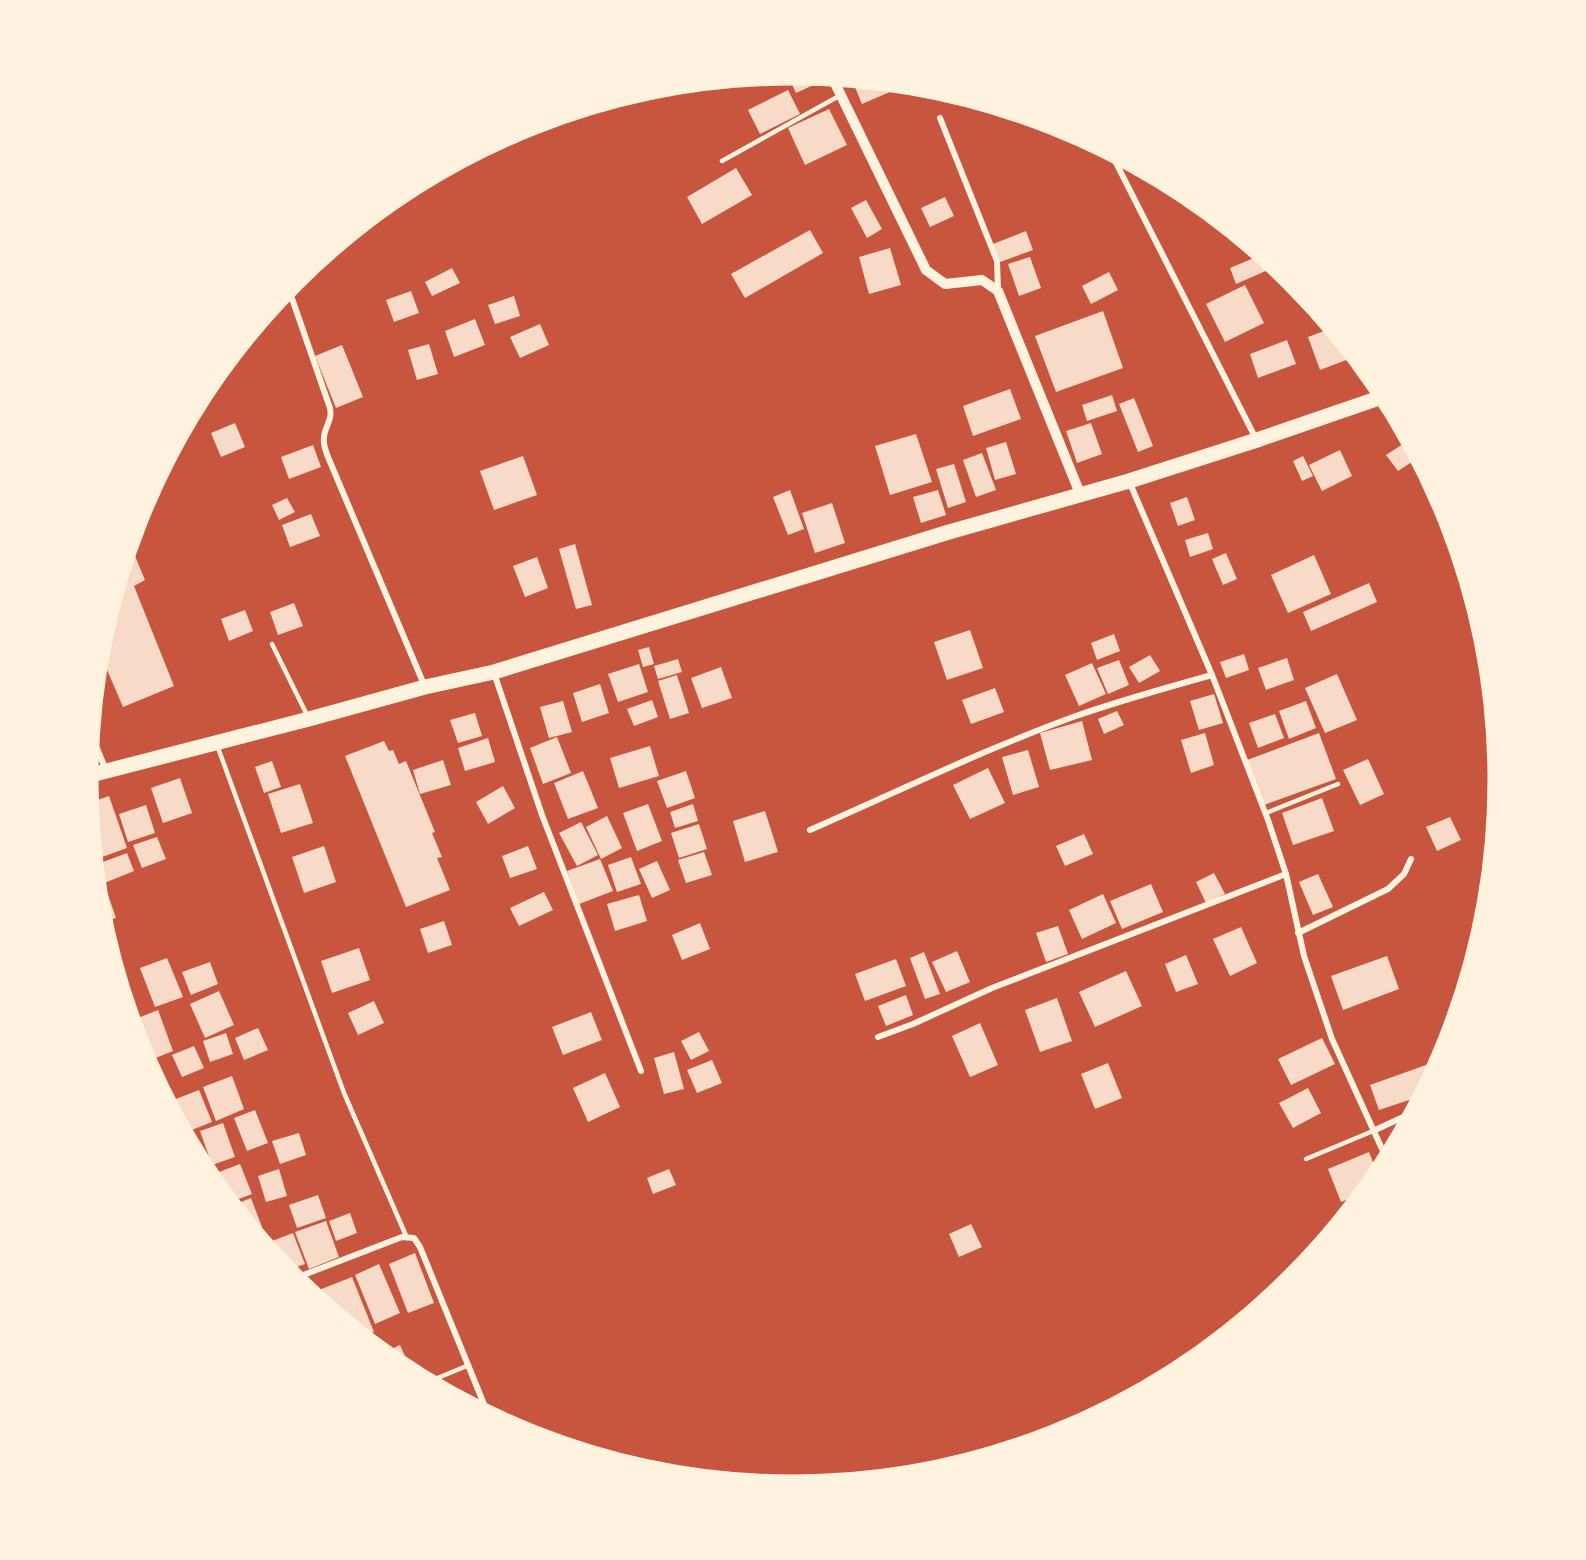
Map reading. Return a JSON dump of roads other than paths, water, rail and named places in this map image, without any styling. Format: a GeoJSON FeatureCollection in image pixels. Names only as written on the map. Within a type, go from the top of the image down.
{"type":"FeatureCollection","features":[{"type":"Feature","properties":{"kind":"main road"},"geometry":{"type":"LineString","coordinates":[[97,773],[425,687],[494,672],[949,532],[1081,496],[1376,399]]}},
{"type":"Feature","properties":{"kind":"street"},"geometry":{"type":"LineString","coordinates":[[837,85],[926,270],[945,284],[982,280],[998,291]]}},
{"type":"Feature","properties":{"kind":"street"},"geometry":{"type":"LineString","coordinates":[[940,118],[997,261],[998,291],[1081,496]]}},
{"type":"Feature","properties":{"kind":"street"},"geometry":{"type":"LineString","coordinates":[[1117,164],[1257,440]]}},
{"type":"Feature","properties":{"kind":"street"},"geometry":{"type":"LineString","coordinates":[[292,298],[332,416],[324,434],[327,457],[425,687]]}},
{"type":"Feature","properties":{"kind":"street"},"geometry":{"type":"LineString","coordinates":[[1129,481],[1212,675],[1266,813],[1286,874],[1304,956],[1332,1039],[1382,1150]]}},
{"type":"Feature","properties":{"kind":"street"},"geometry":{"type":"LineString","coordinates":[[494,672],[542,814],[641,1071]]}},
{"type":"Feature","properties":{"kind":"street"},"geometry":{"type":"LineString","coordinates":[[810,830],[970,759],[1072,718],[1137,695],[1212,675]]}},
{"type":"Feature","properties":{"kind":"street"},"geometry":{"type":"LineString","coordinates":[[98,749],[107,771]]}},
{"type":"Feature","properties":{"kind":"street"},"geometry":{"type":"LineString","coordinates":[[1298,933],[1388,890],[1404,874],[1411,859]]}},
{"type":"Feature","properties":{"kind":"street"},"geometry":{"type":"LineString","coordinates":[[878,1037],[913,1024],[992,988],[1286,874]]}},
{"type":"Feature","properties":{"kind":"street"},"geometry":{"type":"LineString","coordinates":[[1373,1131],[1401,1118]]}},
{"type":"Feature","properties":{"kind":"street"},"geometry":{"type":"LineString","coordinates":[[304,1275],[402,1237],[414,1238],[420,1247],[484,1403]]}},
{"type":"Feature","properties":{"kind":"lane"},"geometry":{"type":"LineString","coordinates":[[722,161],[842,94]]}},
{"type":"Feature","properties":{"kind":"lane"},"geometry":{"type":"LineString","coordinates":[[272,644],[309,719]]}},
{"type":"Feature","properties":{"kind":"lane"},"geometry":{"type":"LineString","coordinates":[[216,742],[344,1093],[407,1238]]}},
{"type":"Feature","properties":{"kind":"lane"},"geometry":{"type":"LineString","coordinates":[[1266,813],[1338,784]]}},
{"type":"Feature","properties":{"kind":"lane"},"geometry":{"type":"LineString","coordinates":[[1306,1159],[1373,1131]]}},
{"type":"Feature","properties":{"kind":"lane"},"geometry":{"type":"LineString","coordinates":[[437,1378],[468,1365]]}}]}
